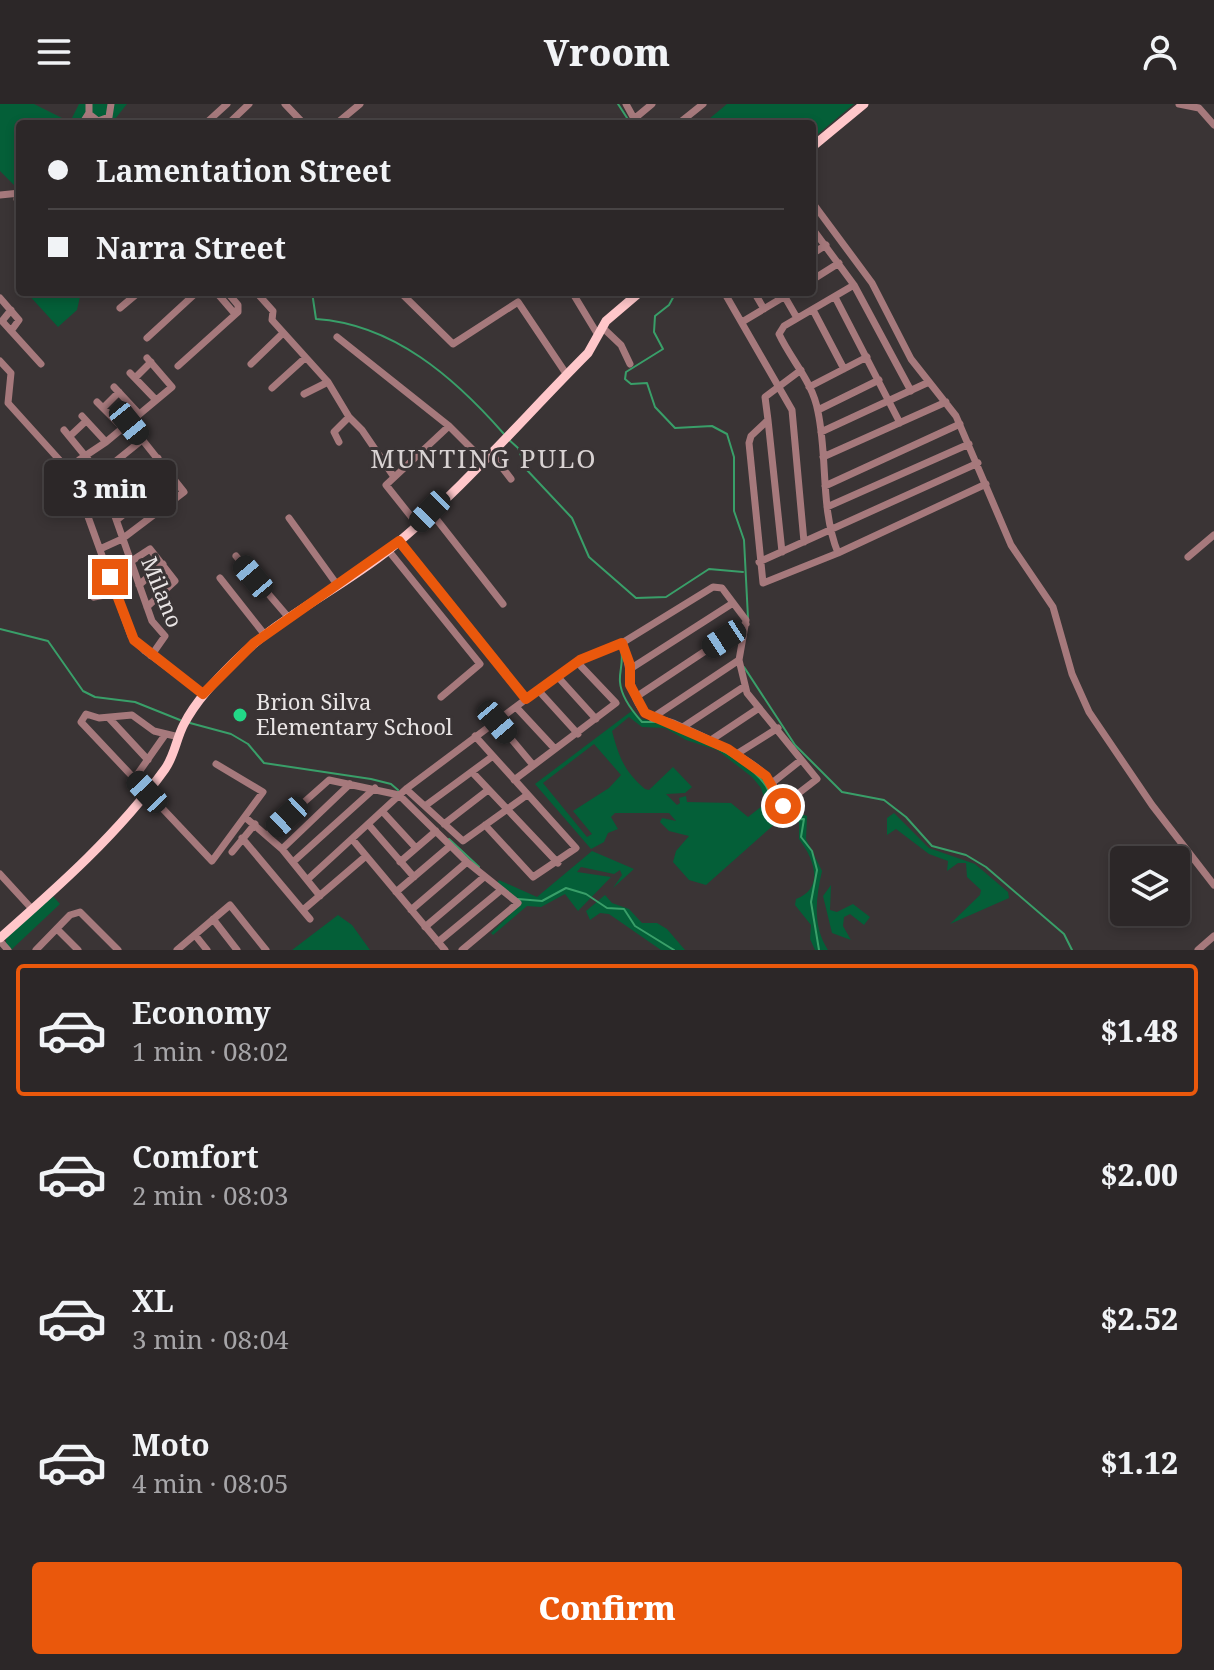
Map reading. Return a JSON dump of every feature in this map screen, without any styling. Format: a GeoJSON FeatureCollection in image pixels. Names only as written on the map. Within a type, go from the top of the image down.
{"type":"FeatureCollection","features":[{"type":"Feature","properties":{"kind":"main road"},"geometry":{"type":"LineString","coordinates":[[816,144],[864,104]]}},
{"type":"Feature","properties":{"kind":"main road"},"geometry":{"type":"LineString","coordinates":[[0,940],[82,863],[147,792],[167,767],[183,728],[203,694],[265,635],[399,541],[495,449],[591,350],[600,331],[633,296]]}},
{"type":"Feature","properties":{"kind":"street"},"geometry":{"type":"LineString","coordinates":[[109,117],[111,104]]}},
{"type":"Feature","properties":{"kind":"street"},"geometry":{"type":"LineString","coordinates":[[209,120],[227,104]]}},
{"type":"Feature","properties":{"kind":"street"},"geometry":{"type":"LineString","coordinates":[[232,120],[249,104]]}},
{"type":"Feature","properties":{"kind":"street"},"geometry":{"type":"LineString","coordinates":[[285,104],[300,120]]}},
{"type":"Feature","properties":{"kind":"street"},"geometry":{"type":"LineString","coordinates":[[637,120],[652,104]]}},
{"type":"Feature","properties":{"kind":"street"},"geometry":{"type":"LineString","coordinates":[[683,120],[703,104]]}},
{"type":"Feature","properties":{"kind":"street"},"geometry":{"type":"LineString","coordinates":[[1179,104],[1199,108],[1214,125]]}},
{"type":"Feature","properties":{"kind":"street"},"geometry":{"type":"LineString","coordinates":[[340,120],[355,105]]}},
{"type":"Feature","properties":{"kind":"street"},"geometry":{"type":"LineString","coordinates":[[101,120],[109,117]]}},
{"type":"Feature","properties":{"kind":"street"},"geometry":{"type":"LineString","coordinates":[[109,117],[112,120]]}},
{"type":"Feature","properties":{"kind":"street"},"geometry":{"type":"LineString","coordinates":[[816,207],[853,253],[904,348],[960,424],[1011,545],[1053,607],[1072,674],[1089,712],[1152,805],[1214,885]]}},
{"type":"Feature","properties":{"kind":"street"},"geometry":{"type":"LineString","coordinates":[[816,233],[854,285],[911,391]]}},
{"type":"Feature","properties":{"kind":"street"},"geometry":{"type":"LineString","coordinates":[[816,251],[826,245]]}},
{"type":"Feature","properties":{"kind":"street"},"geometry":{"type":"LineString","coordinates":[[816,277],[839,263]]}},
{"type":"Feature","properties":{"kind":"street"},"geometry":{"type":"LineString","coordinates":[[838,553],[829,531],[818,410],[801,370],[779,334],[797,318],[854,285]]}},
{"type":"Feature","properties":{"kind":"street"},"geometry":{"type":"LineString","coordinates":[[120,308],[134,296]]}},
{"type":"Feature","properties":{"kind":"street"},"geometry":{"type":"LineString","coordinates":[[147,338],[193,296]]}},
{"type":"Feature","properties":{"kind":"street"},"geometry":{"type":"LineString","coordinates":[[219,296],[235,314]]}},
{"type":"Feature","properties":{"kind":"street"},"geometry":{"type":"LineString","coordinates":[[178,366],[235,314],[239,306],[230,296]]}},
{"type":"Feature","properties":{"kind":"street"},"geometry":{"type":"LineString","coordinates":[[260,296],[273,311],[272,320],[282,334],[328,382],[349,417],[362,430],[394,477]]}},
{"type":"Feature","properties":{"kind":"street"},"geometry":{"type":"LineString","coordinates":[[404,296],[453,344],[518,302],[567,375]]}},
{"type":"Feature","properties":{"kind":"street"},"geometry":{"type":"LineString","coordinates":[[575,296],[600,331],[621,345],[630,364]]}},
{"type":"Feature","properties":{"kind":"street"},"geometry":{"type":"LineString","coordinates":[[726,296],[780,384],[794,417],[804,542]]}},
{"type":"Feature","properties":{"kind":"street"},"geometry":{"type":"LineString","coordinates":[[756,296],[764,309]]}},
{"type":"Feature","properties":{"kind":"street"},"geometry":{"type":"LineString","coordinates":[[742,322],[782,296]]}},
{"type":"Feature","properties":{"kind":"street"},"geometry":{"type":"LineString","coordinates":[[787,296],[797,318]]}},
{"type":"Feature","properties":{"kind":"street"},"geometry":{"type":"LineString","coordinates":[[835,297],[900,423]]}},
{"type":"Feature","properties":{"kind":"street"},"geometry":{"type":"LineString","coordinates":[[0,298],[19,322],[11,331]]}},
{"type":"Feature","properties":{"kind":"street"},"geometry":{"type":"LineString","coordinates":[[11,310],[2,319],[41,364]]}},
{"type":"Feature","properties":{"kind":"street"},"geometry":{"type":"LineString","coordinates":[[813,310],[844,369]]}},
{"type":"Feature","properties":{"kind":"street"},"geometry":{"type":"LineString","coordinates":[[251,364],[282,334]]}},
{"type":"Feature","properties":{"kind":"street"},"geometry":{"type":"LineString","coordinates":[[337,337],[449,426],[483,460]]}},
{"type":"Feature","properties":{"kind":"street"},"geometry":{"type":"LineString","coordinates":[[809,387],[867,357]]}},
{"type":"Feature","properties":{"kind":"street"},"geometry":{"type":"LineString","coordinates":[[272,388],[305,358]]}},
{"type":"Feature","properties":{"kind":"street"},"geometry":{"type":"LineString","coordinates":[[79,460],[126,426],[156,400],[172,385],[149,360],[132,375],[156,400]]}},
{"type":"Feature","properties":{"kind":"street"},"geometry":{"type":"LineString","coordinates":[[0,361],[11,373],[8,403],[71,472],[131,636],[151,656],[203,694]]}},
{"type":"Feature","properties":{"kind":"street"},"geometry":{"type":"LineString","coordinates":[[782,552],[765,397],[801,370]]}},
{"type":"Feature","properties":{"kind":"street"},"geometry":{"type":"LineString","coordinates":[[818,410],[879,380]]}},
{"type":"Feature","properties":{"kind":"street"},"geometry":{"type":"LineString","coordinates":[[304,394],[328,382]]}},
{"type":"Feature","properties":{"kind":"street"},"geometry":{"type":"LineString","coordinates":[[821,432],[929,382]]}},
{"type":"Feature","properties":{"kind":"street"},"geometry":{"type":"LineString","coordinates":[[100,549],[122,539],[183,494],[173,475],[142,440],[100,405],[116,390],[139,414]]}},
{"type":"Feature","properties":{"kind":"street"},"geometry":{"type":"LineString","coordinates":[[823,457],[946,402]]}},
{"type":"Feature","properties":{"kind":"street"},"geometry":{"type":"LineString","coordinates":[[339,442],[334,432],[349,417]]}},
{"type":"Feature","properties":{"kind":"street","name":"Milano"},"geometry":{"type":"LineString","coordinates":[[106,442],[84,418],[67,433],[100,474],[152,621],[165,637],[151,656]]}},
{"type":"Feature","properties":{"kind":"street"},"geometry":{"type":"LineString","coordinates":[[768,420],[749,443],[761,579],[766,583],[986,484]]}},
{"type":"Feature","properties":{"kind":"street"},"geometry":{"type":"LineString","coordinates":[[825,486],[960,424]]}},
{"type":"Feature","properties":{"kind":"street"},"geometry":{"type":"LineString","coordinates":[[417,524],[386,485],[449,426]]}},
{"type":"Feature","properties":{"kind":"street"},"geometry":{"type":"LineString","coordinates":[[100,474],[142,440]]}},
{"type":"Feature","properties":{"kind":"street"},"geometry":{"type":"LineString","coordinates":[[827,507],[969,444]]}},
{"type":"Feature","properties":{"kind":"street"},"geometry":{"type":"LineString","coordinates":[[495,449],[511,479]]}},
{"type":"Feature","properties":{"kind":"street"},"geometry":{"type":"LineString","coordinates":[[109,497],[158,458]]}},
{"type":"Feature","properties":{"kind":"street"},"geometry":{"type":"LineString","coordinates":[[759,562],[978,463]]}},
{"type":"Feature","properties":{"kind":"street"},"geometry":{"type":"LineString","coordinates":[[118,519],[173,475]]}},
{"type":"Feature","properties":{"kind":"street"},"geometry":{"type":"LineString","coordinates":[[430,511],[503,604]]}},
{"type":"Feature","properties":{"kind":"street"},"geometry":{"type":"LineString","coordinates":[[289,518],[338,586]]}},
{"type":"Feature","properties":{"kind":"street"},"geometry":{"type":"LineString","coordinates":[[1188,557],[1214,535]]}},
{"type":"Feature","properties":{"kind":"street"},"geometry":{"type":"LineString","coordinates":[[399,541],[526,699]]}},
{"type":"Feature","properties":{"kind":"street"},"geometry":{"type":"LineString","coordinates":[[130,562],[150,549],[174,578],[174,584],[147,607]]}},
{"type":"Feature","properties":{"kind":"street"},"geometry":{"type":"LineString","coordinates":[[388,550],[480,664],[441,697]]}},
{"type":"Feature","properties":{"kind":"street"},"geometry":{"type":"LineString","coordinates":[[236,556],[289,618]]}},
{"type":"Feature","properties":{"kind":"street"},"geometry":{"type":"LineString","coordinates":[[139,585],[163,564]]}},
{"type":"Feature","properties":{"kind":"street"},"geometry":{"type":"LineString","coordinates":[[220,578],[265,635]]}},
{"type":"Feature","properties":{"kind":"street"},"geometry":{"type":"LineString","coordinates":[[307,880],[403,792],[557,676],[577,662],[622,643],[713,587],[722,588],[746,624],[739,660],[749,698],[778,728],[817,779],[783,806],[772,783],[735,755],[683,727],[652,718],[630,685],[630,669],[622,643]]}},
{"type":"Feature","properties":{"kind":"street"},"geometry":{"type":"LineString","coordinates":[[630,669],[733,603]]}},
{"type":"Feature","properties":{"kind":"street"},"geometry":{"type":"LineString","coordinates":[[636,697],[746,624]]}},
{"type":"Feature","properties":{"kind":"street"},"geometry":{"type":"LineString","coordinates":[[652,718],[739,660]]}},
{"type":"Feature","properties":{"kind":"street"},"geometry":{"type":"LineString","coordinates":[[514,780],[616,702],[577,662]]}},
{"type":"Feature","properties":{"kind":"street"},"geometry":{"type":"LineString","coordinates":[[557,676],[596,719]]}},
{"type":"Feature","properties":{"kind":"street"},"geometry":{"type":"LineString","coordinates":[[683,727],[745,686]]}},
{"type":"Feature","properties":{"kind":"street"},"geometry":{"type":"LineString","coordinates":[[538,690],[578,734]]}},
{"type":"Feature","properties":{"kind":"street"},"geometry":{"type":"LineString","coordinates":[[516,707],[555,749]]}},
{"type":"Feature","properties":{"kind":"street"},"geometry":{"type":"LineString","coordinates":[[711,740],[759,708]]}},
{"type":"Feature","properties":{"kind":"street"},"geometry":{"type":"LineString","coordinates":[[165,735],[144,726],[132,715],[109,718],[86,714],[81,722],[212,861],[263,792],[216,764]]}},
{"type":"Feature","properties":{"kind":"street"},"geometry":{"type":"LineString","coordinates":[[109,718],[148,760]]}},
{"type":"Feature","properties":{"kind":"street"},"geometry":{"type":"LineString","coordinates":[[497,722],[533,765]]}},
{"type":"Feature","properties":{"kind":"street"},"geometry":{"type":"LineString","coordinates":[[131,741],[144,726]]}},
{"type":"Feature","properties":{"kind":"street"},"geometry":{"type":"LineString","coordinates":[[134,779],[165,735],[183,728]]}},
{"type":"Feature","properties":{"kind":"street"},"geometry":{"type":"LineString","coordinates":[[735,755],[778,728]]}},
{"type":"Feature","properties":{"kind":"street"},"geometry":{"type":"LineString","coordinates":[[475,736],[576,847],[558,863],[532,877],[485,825]]}},
{"type":"Feature","properties":{"kind":"street"},"geometry":{"type":"LineString","coordinates":[[425,806],[493,756]]}},
{"type":"Feature","properties":{"kind":"street"},"geometry":{"type":"LineString","coordinates":[[772,783],[801,760]]}},
{"type":"Feature","properties":{"kind":"street"},"geometry":{"type":"LineString","coordinates":[[472,772],[558,863]]}},
{"type":"Feature","properties":{"kind":"street"},"geometry":{"type":"LineString","coordinates":[[267,835],[326,781],[403,792],[425,806],[463,841],[527,795]]}},
{"type":"Feature","properties":{"kind":"street"},"geometry":{"type":"LineString","coordinates":[[282,849],[350,784]]}},
{"type":"Feature","properties":{"kind":"street"},"geometry":{"type":"LineString","coordinates":[[293,862],[375,788]]}},
{"type":"Feature","properties":{"kind":"street"},"geometry":{"type":"LineString","coordinates":[[444,824],[488,790]]}},
{"type":"Feature","properties":{"kind":"street"},"geometry":{"type":"LineString","coordinates":[[403,792],[450,846],[518,903],[462,950]]}},
{"type":"Feature","properties":{"kind":"street"},"geometry":{"type":"LineString","coordinates":[[382,811],[416,848]]}},
{"type":"Feature","properties":{"kind":"street"},"geometry":{"type":"LineString","coordinates":[[246,818],[282,849],[320,896]]}},
{"type":"Feature","properties":{"kind":"street"},"geometry":{"type":"LineString","coordinates":[[232,852],[255,824]]}},
{"type":"Feature","properties":{"kind":"street"},"geometry":{"type":"LineString","coordinates":[[368,824],[414,877]]}},
{"type":"Feature","properties":{"kind":"street"},"geometry":{"type":"LineString","coordinates":[[400,862],[436,831]]}},
{"type":"Feature","properties":{"kind":"street"},"geometry":{"type":"LineString","coordinates":[[242,838],[310,919]]}},
{"type":"Feature","properties":{"kind":"street"},"geometry":{"type":"LineString","coordinates":[[352,839],[445,950]]}},
{"type":"Feature","properties":{"kind":"street"},"geometry":{"type":"LineString","coordinates":[[396,892],[450,846]]}},
{"type":"Feature","properties":{"kind":"street"},"geometry":{"type":"LineString","coordinates":[[303,910],[366,856]]}},
{"type":"Feature","properties":{"kind":"street"},"geometry":{"type":"LineString","coordinates":[[411,910],[467,862]]}},
{"type":"Feature","properties":{"kind":"street"},"geometry":{"type":"LineString","coordinates":[[0,874],[32,909]]}},
{"type":"Feature","properties":{"kind":"street"},"geometry":{"type":"LineString","coordinates":[[425,927],[484,877]]}},
{"type":"Feature","properties":{"kind":"street"},"geometry":{"type":"LineString","coordinates":[[438,942],[501,890]]}},
{"type":"Feature","properties":{"kind":"street"},"geometry":{"type":"LineString","coordinates":[[177,950],[230,905],[266,950]]}},
{"type":"Feature","properties":{"kind":"street"},"geometry":{"type":"LineString","coordinates":[[39,949],[76,912],[83,914],[118,950]]}},
{"type":"Feature","properties":{"kind":"street"},"geometry":{"type":"LineString","coordinates":[[213,919],[237,950]]}},
{"type":"Feature","properties":{"kind":"street"},"geometry":{"type":"LineString","coordinates":[[57,929],[78,950]]}},
{"type":"Feature","properties":{"kind":"street"},"geometry":{"type":"LineString","coordinates":[[195,935],[207,950]]}},
{"type":"Feature","properties":{"kind":"street"},"geometry":{"type":"LineString","coordinates":[[1198,950],[1214,936]]}},
{"type":"Feature","properties":{"kind":"street"},"geometry":{"type":"LineString","coordinates":[[0,940],[8,950]]}},
{"type":"Feature","properties":{"kind":"green space"},"geometry":{"type":"Polygon","coordinates":[[[0,104],[34,104],[66,120],[16,120],[16,186],[0,171],[0,104]]]}},
{"type":"Feature","properties":{"kind":"green space"},"geometry":{"type":"Polygon","coordinates":[[[79,104],[127,104],[114,120],[71,120],[79,104]]]}},
{"type":"Feature","properties":{"kind":"green space"},"geometry":{"type":"Polygon","coordinates":[[[727,104],[854,104],[816,136],[816,120],[708,120],[727,104]]]}},
{"type":"Feature","properties":{"kind":"green space"},"geometry":{"type":"Polygon","coordinates":[[[30,296],[80,296],[77,310],[58,327],[30,296]]]}},
{"type":"Feature","properties":{"kind":"green space"},"geometry":{"type":"Polygon","coordinates":[[[633,710],[641,719],[673,727],[726,751],[767,785],[780,820],[798,813],[807,816],[806,839],[822,871],[817,921],[828,950],[815,950],[810,939],[811,925],[795,905],[796,899],[811,888],[814,880],[809,854],[799,839],[799,822],[777,822],[706,885],[689,880],[673,862],[676,851],[689,836],[669,831],[660,822],[662,818],[676,821],[669,813],[615,813],[611,817],[618,829],[608,833],[604,842],[591,849],[535,784],[633,710]],[[629,717],[612,731],[623,763],[645,789],[649,790],[673,767],[692,787],[685,793],[666,794],[677,805],[679,798],[686,796],[687,802],[731,803],[748,817],[766,803],[761,788],[752,777],[717,750],[686,740],[665,728],[642,727],[629,717]],[[594,744],[543,783],[587,837],[592,834],[573,811],[609,788],[621,775],[594,744]]]}},
{"type":"Feature","properties":{"kind":"green space"},"geometry":{"type":"Polygon","coordinates":[[[894,813],[929,848],[975,864],[1008,892],[1009,898],[950,924],[980,895],[981,890],[967,877],[966,863],[958,863],[947,871],[948,861],[929,854],[896,829],[887,835],[887,818],[894,813]]]}},
{"type":"Feature","properties":{"kind":"green space"},"geometry":{"type":"Polygon","coordinates":[[[592,851],[634,869],[613,888],[622,875],[620,870],[614,874],[581,867],[577,872],[611,877],[578,911],[565,894],[541,907],[527,906],[493,935],[491,933],[522,903],[496,884],[499,880],[537,897],[592,851]]]}},
{"type":"Feature","properties":{"kind":"green space"},"geometry":{"type":"Polygon","coordinates":[[[831,885],[830,910],[837,912],[853,904],[870,917],[864,925],[850,914],[844,917],[843,926],[851,940],[832,933],[823,896],[831,885]]]}},
{"type":"Feature","properties":{"kind":"green space"},"geometry":{"type":"Polygon","coordinates":[[[52,895],[60,904],[11,950],[6,944],[6,937],[52,895]]]}},
{"type":"Feature","properties":{"kind":"green space"},"geometry":{"type":"Polygon","coordinates":[[[605,895],[612,903],[629,909],[642,923],[657,923],[667,929],[685,950],[661,950],[609,914],[600,913],[590,920],[586,911],[605,895]]]}},
{"type":"Feature","properties":{"kind":"green space"},"geometry":{"type":"Polygon","coordinates":[[[338,915],[352,925],[370,950],[292,950],[338,915]]]}},
{"type":"Feature","properties":{"kind":"waterway"},"geometry":{"type":"LineString","coordinates":[[618,104],[628,120]]}},
{"type":"Feature","properties":{"kind":"waterway"},"geometry":{"type":"LineString","coordinates":[[313,296],[316,319],[371,331],[420,357],[464,393],[504,434]]}},
{"type":"Feature","properties":{"kind":"waterway"},"geometry":{"type":"LineString","coordinates":[[674,296],[669,305],[655,316],[654,332],[663,349],[626,372],[625,379],[631,384],[647,383],[655,407],[675,428],[712,426],[727,434],[734,457],[734,511],[744,540],[748,618]]}},
{"type":"Feature","properties":{"kind":"waterway"},"geometry":{"type":"LineString","coordinates":[[508,439],[518,448],[526,469],[572,518],[589,557],[636,598],[666,597],[709,569],[743,572]]}},
{"type":"Feature","properties":{"kind":"waterway"},"geometry":{"type":"LineString","coordinates":[[0,629],[48,641],[83,691],[95,697],[135,702],[180,720]]}},
{"type":"Feature","properties":{"kind":"waterway"},"geometry":{"type":"LineString","coordinates":[[621,649],[620,682],[625,698],[642,722],[655,722]]}},
{"type":"Feature","properties":{"kind":"waterway"},"geometry":{"type":"LineString","coordinates":[[744,667],[795,745],[842,792],[884,800],[906,817],[932,846],[966,855],[986,867],[1064,934],[1072,950]]}},
{"type":"Feature","properties":{"kind":"waterway"},"geometry":{"type":"LineString","coordinates":[[190,723],[231,734],[248,744],[264,763],[371,779],[391,784],[398,790]]}},
{"type":"Feature","properties":{"kind":"waterway"},"geometry":{"type":"LineString","coordinates":[[665,724],[720,749],[757,775],[766,786],[779,820],[804,819],[801,837],[812,851],[817,870],[811,902],[819,950]]}},
{"type":"Feature","properties":{"kind":"waterway"},"geometry":{"type":"LineString","coordinates":[[449,839],[479,867]]}},
{"type":"Feature","properties":{"kind":"waterway"},"geometry":{"type":"LineString","coordinates":[[518,899],[542,901],[566,888],[586,894],[607,908],[624,909],[635,926],[674,950]]}},
{"type":"Feature","properties":{"kind":"place","name":"Brion Silva Elementary School"},"geometry":{"type":"Point","coordinates":[240,715]}},
{"type":"Feature","properties":{"kind":"district","name":"MUNTING PULO"},"geometry":{"type":"Point","coordinates":[484,459]}},
{"type":"Feature","properties":{"kind":"route"},"geometry":{"type":"LineString","coordinates":[[110,577],[134,640],[165,668],[203,694],[254,643],[362,571],[399,541],[526,699],[580,660],[600,655],[622,643],[630,665],[630,685],[645,713],[728,749],[766,776],[783,806]]}}]}
